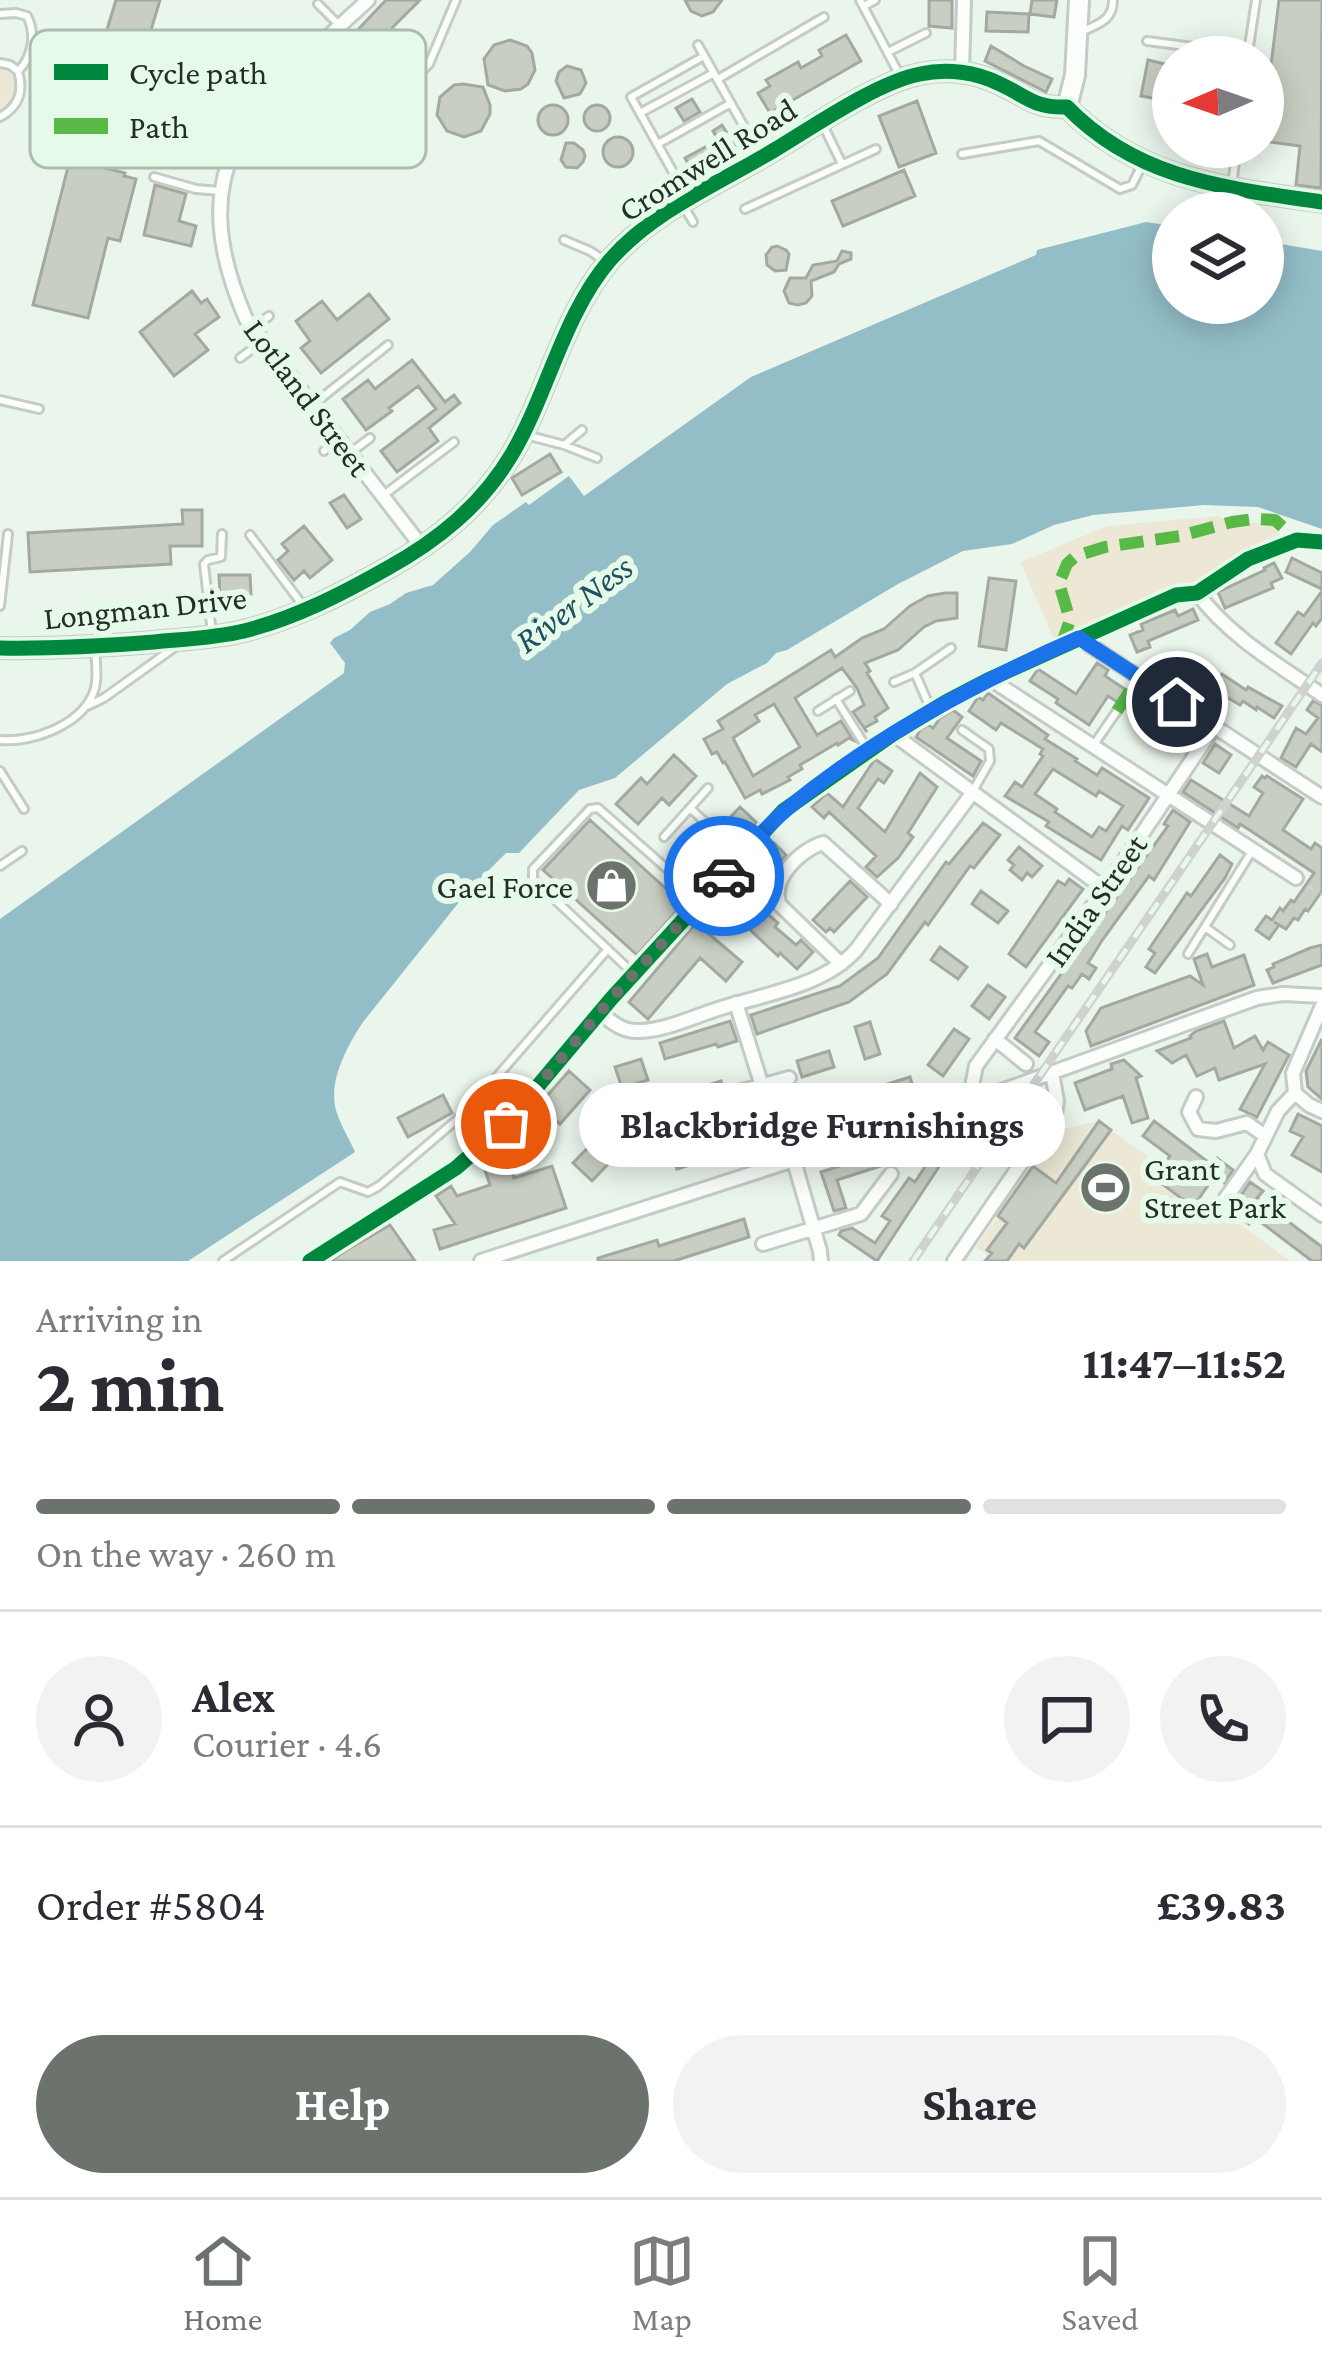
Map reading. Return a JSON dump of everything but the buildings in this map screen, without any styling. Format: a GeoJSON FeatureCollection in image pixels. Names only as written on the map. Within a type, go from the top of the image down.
{"type":"FeatureCollection","features":[{"type":"Feature","properties":{"kind":"street","name":"Lotland Street"},"geometry":{"type":"LineString","coordinates":[[336,30],[368,0]]}},
{"type":"Feature","properties":{"kind":"street"},"geometry":{"type":"LineString","coordinates":[[964,0],[962,72],[998,83],[1043,108],[1067,107],[1092,131],[1143,163],[1176,176],[1322,202]]}},
{"type":"Feature","properties":{"kind":"street"},"geometry":{"type":"LineString","coordinates":[[1067,107],[1075,75],[1079,0]]}},
{"type":"Feature","properties":{"kind":"street","name":"Cromwell Road"},"geometry":{"type":"LineString","coordinates":[[422,547],[472,508],[509,459],[580,307],[608,264],[643,230],[902,79],[962,72]]}},
{"type":"Feature","properties":{"kind":"street","name":"Lotland Street"},"geometry":{"type":"LineString","coordinates":[[228,168],[220,222],[224,256],[233,289],[253,328],[422,547]]}},
{"type":"Feature","properties":{"kind":"street"},"geometry":{"type":"LineString","coordinates":[[310,1261],[456,1168],[506,1124],[600,1012],[784,811],[868,750],[990,679],[1176,595],[1197,593],[1248,559],[1297,540],[1322,542]]}},
{"type":"Feature","properties":{"kind":"street","name":"Longman Drive"},"geometry":{"type":"LineString","coordinates":[[0,648],[182,640],[244,631],[337,597],[422,547]]}},
{"type":"Feature","properties":{"kind":"street"},"geometry":{"type":"LineString","coordinates":[[1197,593],[1234,634],[1322,695]]}},
{"type":"Feature","properties":{"kind":"street"},"geometry":{"type":"LineString","coordinates":[[1079,638],[1322,796]]}},
{"type":"Feature","properties":{"kind":"street"},"geometry":{"type":"LineString","coordinates":[[990,679],[1296,878]]}},
{"type":"Feature","properties":{"kind":"street","name":"India Street"},"geometry":{"type":"LineString","coordinates":[[976,1101],[973,1076],[995,1039],[1105,890],[1214,727]]}},
{"type":"Feature","properties":{"kind":"street"},"geometry":{"type":"LineString","coordinates":[[892,734],[1105,890]]}},
{"type":"Feature","properties":{"kind":"street"},"geometry":{"type":"LineString","coordinates":[[600,1012],[619,1028],[637,1032],[660,1028],[794,986],[842,964],[973,792]]}},
{"type":"Feature","properties":{"kind":"street"},"geometry":{"type":"LineString","coordinates":[[842,964],[777,900],[779,881],[806,850],[823,843],[891,904]]}},
{"type":"Feature","properties":{"kind":"street"},"geometry":{"type":"LineString","coordinates":[[481,1261],[976,1101],[1257,998],[1322,996]]}},
{"type":"Feature","properties":{"kind":"street"},"geometry":{"type":"LineString","coordinates":[[736,1003],[762,1086]]}},
{"type":"Feature","properties":{"kind":"street"},"geometry":{"type":"LineString","coordinates":[[1322,1006],[1293,1073],[1295,1093],[1322,1111]]}},
{"type":"Feature","properties":{"kind":"street"},"geometry":{"type":"LineString","coordinates":[[995,1039],[1026,1064]]}},
{"type":"Feature","properties":{"kind":"street"},"geometry":{"type":"LineString","coordinates":[[954,1261],[1055,1114],[1058,1101],[1052,1073]]}},
{"type":"Feature","properties":{"kind":"street"},"geometry":{"type":"LineString","coordinates":[[735,1094],[789,1078]]}},
{"type":"Feature","properties":{"kind":"street"},"geometry":{"type":"LineString","coordinates":[[1219,1208],[1258,1154],[1278,1112],[1295,1093]]}},
{"type":"Feature","properties":{"kind":"street"},"geometry":{"type":"LineString","coordinates":[[1196,1097],[1189,1112],[1198,1129],[1216,1131],[1246,1123],[1265,1136]]}},
{"type":"Feature","properties":{"kind":"street"},"geometry":{"type":"LineString","coordinates":[[1258,1154],[1265,1174],[1322,1215]]}},
{"type":"Feature","properties":{"kind":"street"},"geometry":{"type":"LineString","coordinates":[[794,1161],[821,1261]]}},
{"type":"Feature","properties":{"kind":"street"},"geometry":{"type":"LineString","coordinates":[[763,1244],[861,1214],[890,1174]]}},
{"type":"Feature","properties":{"kind":"lane"},"geometry":{"type":"LineString","coordinates":[[426,67],[456,0]]}},
{"type":"Feature","properties":{"kind":"lane"},"geometry":{"type":"LineString","coordinates":[[875,0],[862,3],[902,79]]}},
{"type":"Feature","properties":{"kind":"lane"},"geometry":{"type":"LineString","coordinates":[[1078,34],[1106,20],[1113,0]]}},
{"type":"Feature","properties":{"kind":"lane"},"geometry":{"type":"LineString","coordinates":[[1251,36],[1256,0]]}},
{"type":"Feature","properties":{"kind":"lane"},"geometry":{"type":"LineString","coordinates":[[318,4],[340,26]]}},
{"type":"Feature","properties":{"kind":"lane"},"geometry":{"type":"LineString","coordinates":[[0,14],[26,16],[33,30]]}},
{"type":"Feature","properties":{"kind":"lane"},"geometry":{"type":"LineString","coordinates":[[640,113],[824,17]]}},
{"type":"Feature","properties":{"kind":"lane"},"geometry":{"type":"LineString","coordinates":[[888,52],[926,33]]}},
{"type":"Feature","properties":{"kind":"lane"},"geometry":{"type":"LineString","coordinates":[[1147,41],[1152,42]]}},
{"type":"Feature","properties":{"kind":"lane"},"geometry":{"type":"LineString","coordinates":[[698,45],[762,158]]}},
{"type":"Feature","properties":{"kind":"lane"},"geometry":{"type":"LineString","coordinates":[[18,71],[30,48]]}},
{"type":"Feature","properties":{"kind":"lane"},"geometry":{"type":"LineString","coordinates":[[693,222],[631,97],[704,56]]}},
{"type":"Feature","properties":{"kind":"lane"},"geometry":{"type":"LineString","coordinates":[[0,63],[18,71],[21,90],[13,109],[0,117]]}},
{"type":"Feature","properties":{"kind":"lane"},"geometry":{"type":"LineString","coordinates":[[658,144],[731,103]]}},
{"type":"Feature","properties":{"kind":"lane"},"geometry":{"type":"LineString","coordinates":[[822,122],[842,164]]}},
{"type":"Feature","properties":{"kind":"lane"},"geometry":{"type":"LineString","coordinates":[[962,154],[1039,141],[1120,189],[1132,185],[1143,163]]}},
{"type":"Feature","properties":{"kind":"lane"},"geometry":{"type":"LineString","coordinates":[[746,209],[876,149]]}},
{"type":"Feature","properties":{"kind":"lane"},"geometry":{"type":"LineString","coordinates":[[1232,189],[1234,168]]}},
{"type":"Feature","properties":{"kind":"lane"},"geometry":{"type":"LineString","coordinates":[[154,177],[222,191]]}},
{"type":"Feature","properties":{"kind":"lane"},"geometry":{"type":"LineString","coordinates":[[564,241],[608,264]]}},
{"type":"Feature","properties":{"kind":"lane"},"geometry":{"type":"LineString","coordinates":[[253,328],[269,316]]}},
{"type":"Feature","properties":{"kind":"lane"},"geometry":{"type":"LineString","coordinates":[[240,358],[263,341]]}},
{"type":"Feature","properties":{"kind":"lane"},"geometry":{"type":"LineString","coordinates":[[312,405],[388,345]]}},
{"type":"Feature","properties":{"kind":"lane"},"geometry":{"type":"LineString","coordinates":[[0,400],[39,409]]}},
{"type":"Feature","properties":{"kind":"lane"},"geometry":{"type":"LineString","coordinates":[[564,445],[582,430]]}},
{"type":"Feature","properties":{"kind":"lane"},"geometry":{"type":"LineString","coordinates":[[523,434],[597,458]]}},
{"type":"Feature","properties":{"kind":"lane"},"geometry":{"type":"LineString","coordinates":[[350,454],[370,438]]}},
{"type":"Feature","properties":{"kind":"lane"},"geometry":{"type":"LineString","coordinates":[[324,451],[339,440]]}},
{"type":"Feature","properties":{"kind":"lane"},"geometry":{"type":"LineString","coordinates":[[382,496],[454,442]]}},
{"type":"Feature","properties":{"kind":"lane"},"geometry":{"type":"LineString","coordinates":[[0,607],[8,534]]}},
{"type":"Feature","properties":{"kind":"lane"},"geometry":{"type":"LineString","coordinates":[[212,637],[204,565],[221,557],[222,534]]}},
{"type":"Feature","properties":{"kind":"lane"},"geometry":{"type":"LineString","coordinates":[[250,535],[306,610]]}},
{"type":"Feature","properties":{"kind":"lane"},"geometry":{"type":"LineString","coordinates":[[0,740],[27,739],[48,731],[104,698],[182,640]]}},
{"type":"Feature","properties":{"kind":"lane"},"geometry":{"type":"LineString","coordinates":[[86,707],[95,688],[95,646]]}},
{"type":"Feature","properties":{"kind":"lane"},"geometry":{"type":"LineString","coordinates":[[894,682],[951,648]]}},
{"type":"Feature","properties":{"kind":"lane"},"geometry":{"type":"LineString","coordinates":[[915,673],[931,710]]}},
{"type":"Feature","properties":{"kind":"lane"},"geometry":{"type":"LineString","coordinates":[[818,711],[850,691]]}},
{"type":"Feature","properties":{"kind":"lane"},"geometry":{"type":"LineString","coordinates":[[836,699],[868,750]]}},
{"type":"Feature","properties":{"kind":"lane"},"geometry":{"type":"LineString","coordinates":[[1093,746],[1117,711]]}},
{"type":"Feature","properties":{"kind":"lane"},"geometry":{"type":"LineString","coordinates":[[962,730],[989,749],[990,761],[973,792]]}},
{"type":"Feature","properties":{"kind":"lane"},"geometry":{"type":"LineString","coordinates":[[0,771],[24,809]]}},
{"type":"Feature","properties":{"kind":"lane"},"geometry":{"type":"LineString","coordinates":[[664,837],[708,788]]}},
{"type":"Feature","properties":{"kind":"lane"},"geometry":{"type":"LineString","coordinates":[[634,974],[533,879],[533,869],[590,809],[598,808],[702,901]]}},
{"type":"Feature","properties":{"kind":"lane"},"geometry":{"type":"LineString","coordinates":[[690,808],[742,857]]}},
{"type":"Feature","properties":{"kind":"lane"},"geometry":{"type":"LineString","coordinates":[[0,866],[22,851]]}},
{"type":"Feature","properties":{"kind":"lane"},"geometry":{"type":"LineString","coordinates":[[1188,954],[1252,851]]}},
{"type":"Feature","properties":{"kind":"lane"},"geometry":{"type":"LineString","coordinates":[[1205,927],[1230,945]]}},
{"type":"Feature","properties":{"kind":"lane"},"geometry":{"type":"LineString","coordinates":[[223,1261],[340,1182],[368,1192],[379,1186],[467,1111],[608,949]]}},
{"type":"Feature","properties":{"kind":"path"},"geometry":{"type":"LineString","coordinates":[[1296,878],[1322,895]]}},
{"type":"Feature","properties":{"kind":"path"},"geometry":{"type":"LineString","coordinates":[[789,1078],[792,1089],[806,1085],[826,1151]]}},
{"type":"Feature","properties":{"kind":"shaded area"},"geometry":{"type":"Polygon","coordinates":[[[0,68],[11,72],[17,88],[10,105],[0,113],[0,68]]]}},
{"type":"Feature","properties":{"kind":"shaded area"},"geometry":{"type":"Polygon","coordinates":[[[1218,516],[1232,522],[1275,523],[1280,538],[1211,571],[1196,585],[1176,587],[1054,639],[1020,562],[1108,526],[1218,516]]]}},
{"type":"Feature","properties":{"kind":"shaded area","name":"Grant Street Park"},"geometry":{"type":"Polygon","coordinates":[[[1099,1121],[1290,1261],[995,1261],[976,1247],[1060,1130],[1099,1121]]]}},
{"type":"Feature","properties":{"kind":"water","name":"River Ness"},"geometry":{"type":"Polygon","coordinates":[[[1152,223],[1152,324],[1284,324],[1284,245],[1322,251],[1322,529],[1258,507],[1204,505],[1093,515],[1054,525],[1012,544],[963,551],[898,584],[727,684],[615,778],[579,790],[519,853],[506,853],[468,891],[363,1022],[342,1062],[335,1106],[355,1152],[188,1261],[0,1261],[0,919],[344,673],[345,663],[330,643],[334,638],[370,612],[433,585],[493,525],[526,502],[529,505],[569,476],[584,496],[751,377],[1036,255],[1037,250],[1152,223]]]}},
{"type":"Feature","properties":{"kind":"railway"},"geometry":{"type":"LineString","coordinates":[[913,1261],[1322,663]]}},
{"type":"Feature","properties":{"kind":"marked path"},"geometry":{"type":"LineString","coordinates":[[1061,646],[1070,620],[1059,583],[1076,556],[1254,519],[1275,520],[1297,540]]}},
{"type":"Feature","properties":{"kind":"marked path"},"geometry":{"type":"LineString","coordinates":[[1117,711],[1139,677]]}},
{"type":"Feature","properties":{"kind":"cycle path"},"geometry":{"type":"LineString","coordinates":[[0,648],[135,643],[244,631],[317,605],[405,558],[456,520],[500,473],[525,430],[580,305],[627,242],[689,198],[846,106],[903,79],[941,71],[981,77],[1039,104],[1067,107],[1123,151],[1185,177],[1322,202]]}},
{"type":"Feature","properties":{"kind":"cycle path"},"geometry":{"type":"LineString","coordinates":[[310,1261],[456,1168],[506,1124],[611,999],[783,811],[893,734],[990,679],[1176,595],[1197,593],[1248,559],[1297,540],[1322,542]]}},
{"type":"Feature","properties":{"kind":"way so far"},"geometry":{"type":"LineString","coordinates":[[506,1124],[611,999],[724,876]]}},
{"type":"Feature","properties":{"kind":"place","name":"Gael Force"},"geometry":{"type":"Point","coordinates":[612,886]}},
{"type":"Feature","properties":{"kind":"place","name":"Blackbridge Furnishings"},"geometry":{"type":"Point","coordinates":[506,1124]}},
{"type":"Feature","properties":{"kind":"place","name":"Grant Street Park"},"geometry":{"type":"Point","coordinates":[1105,1187]}},
{"type":"Feature","properties":{"kind":"route"},"geometry":{"type":"LineString","coordinates":[[724,876],[784,811],[892,734],[990,679],[1079,638],[1177,702]]}}]}
